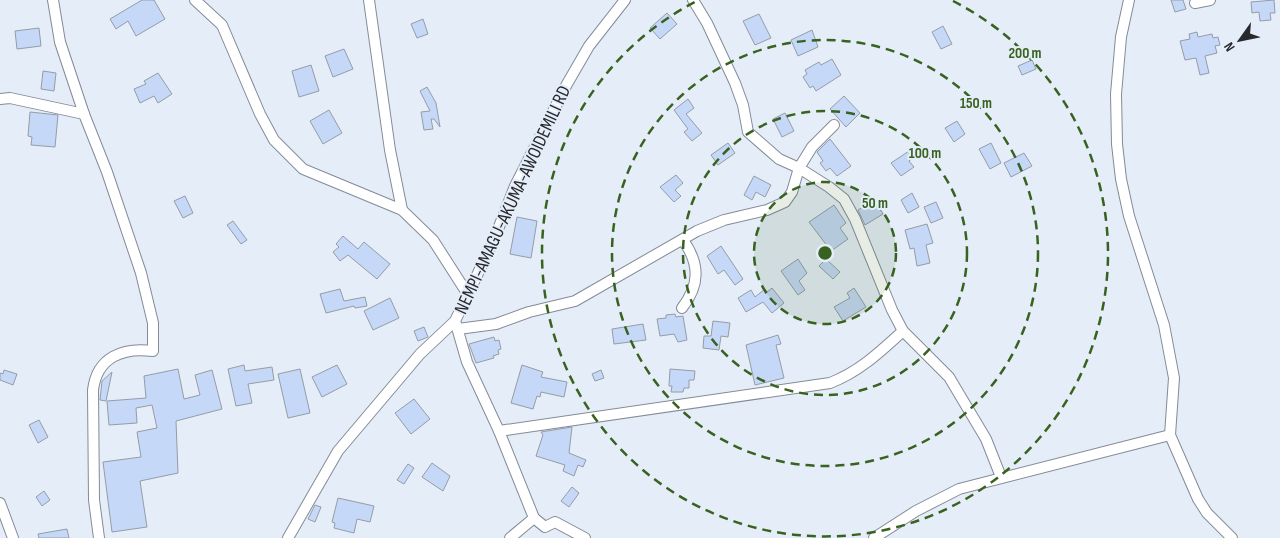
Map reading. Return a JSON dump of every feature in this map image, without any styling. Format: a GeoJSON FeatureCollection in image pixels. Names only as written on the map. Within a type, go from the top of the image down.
{"type":"FeatureCollection","features":[{"type":"Feature","properties":{"kind":"street"},"geometry":{"type":"LineString","coordinates":[[53,0],[60,42],[84,114],[121,212],[153,323],[153,350],[125,351],[102,365],[94,375],[92,390],[94,500],[99,538]]}},
{"type":"Feature","properties":{"kind":"street"},"geometry":{"type":"LineString","coordinates":[[195,0],[222,24],[260,114],[274,140],[303,169],[402,210],[433,240],[467,293]]}},
{"type":"Feature","properties":{"kind":"street"},"geometry":{"type":"LineString","coordinates":[[369,0],[390,150],[402,210]]}},
{"type":"Feature","properties":{"kind":"street","name":"NEMPI-AMAGU-AKUMA-AWOIDEMILI RD"},"geometry":{"type":"LineString","coordinates":[[288,538],[338,451],[420,354],[456,325],[467,293],[493,242],[515,186],[568,84],[589,46],[625,0]]}},
{"type":"Feature","properties":{"kind":"street"},"geometry":{"type":"LineString","coordinates":[[693,0],[707,23],[735,83],[743,105],[748,132],[779,159],[799,168],[844,199],[855,219],[892,310],[903,331],[949,377],[986,439],[1001,478]]}},
{"type":"Feature","properties":{"kind":"street"},"geometry":{"type":"LineString","coordinates":[[1129,0],[1119,56],[1116,94],[1117,144],[1121,179],[1129,216],[1164,325],[1174,378],[1170,435],[1198,499],[1207,513],[1232,538]]}},
{"type":"Feature","properties":{"kind":"street"},"geometry":{"type":"LineString","coordinates":[[1195,2],[1210,0]]}},
{"type":"Feature","properties":{"kind":"street"},"geometry":{"type":"LineString","coordinates":[[0,99],[10,98],[84,114]]}},
{"type":"Feature","properties":{"kind":"street"},"geometry":{"type":"LineString","coordinates":[[585,538],[555,522],[545,527],[534,518],[499,431],[467,362],[456,325],[496,324],[529,312],[575,301],[697,231],[724,220],[751,215],[785,202],[792,192],[799,168],[812,147],[834,125]]}},
{"type":"Feature","properties":{"kind":"street"},"geometry":{"type":"LineString","coordinates":[[682,308],[692,296],[696,280],[691,252],[683,240]]}},
{"type":"Feature","properties":{"kind":"street"},"geometry":{"type":"LineString","coordinates":[[499,431],[830,383],[847,376],[865,365],[903,331]]}},
{"type":"Feature","properties":{"kind":"street"},"geometry":{"type":"LineString","coordinates":[[874,538],[916,511],[959,490],[1170,435]]}},
{"type":"Feature","properties":{"kind":"street"},"geometry":{"type":"LineString","coordinates":[[0,503],[13,538]]}},
{"type":"Feature","properties":{"kind":"street"},"geometry":{"type":"LineString","coordinates":[[510,538],[534,518]]}},
{"type":"Feature","properties":{"kind":"building"},"geometry":{"type":"Polygon","coordinates":[[[142,0],[154,0],[165,19],[136,36],[128,21],[116,29],[110,19],[142,0]]]}},
{"type":"Feature","properties":{"kind":"building"},"geometry":{"type":"Polygon","coordinates":[[[1171,0],[1183,0],[1186,9],[1175,12],[1171,0]]]}},
{"type":"Feature","properties":{"kind":"building"},"geometry":{"type":"Polygon","coordinates":[[[1274,0],[1275,13],[1270,13],[1271,20],[1260,21],[1259,12],[1252,13],[1251,2],[1274,0]]]}},
{"type":"Feature","properties":{"kind":"building"},"geometry":{"type":"Polygon","coordinates":[[[667,13],[677,24],[660,39],[650,28],[667,13]]]}},
{"type":"Feature","properties":{"kind":"building"},"geometry":{"type":"Polygon","coordinates":[[[759,14],[771,38],[755,45],[743,21],[759,14]]]}},
{"type":"Feature","properties":{"kind":"building"},"geometry":{"type":"Polygon","coordinates":[[[423,19],[428,34],[417,38],[411,24],[423,19]]]}},
{"type":"Feature","properties":{"kind":"building"},"geometry":{"type":"Polygon","coordinates":[[[943,26],[952,44],[941,49],[932,32],[943,26]]]}},
{"type":"Feature","properties":{"kind":"building"},"geometry":{"type":"Polygon","coordinates":[[[39,28],[41,46],[17,49],[15,31],[39,28]]]}},
{"type":"Feature","properties":{"kind":"building"},"geometry":{"type":"Polygon","coordinates":[[[812,30],[818,47],[798,56],[791,40],[812,30]]]}},
{"type":"Feature","properties":{"kind":"building"},"geometry":{"type":"Polygon","coordinates":[[[1197,32],[1198,37],[1212,34],[1213,38],[1218,37],[1220,45],[1215,46],[1217,53],[1205,56],[1209,73],[1200,75],[1196,58],[1185,60],[1180,41],[1190,39],[1189,34],[1197,32]]]}},
{"type":"Feature","properties":{"kind":"building"},"geometry":{"type":"Polygon","coordinates":[[[344,49],[353,69],[333,77],[325,56],[344,49]]]}},
{"type":"Feature","properties":{"kind":"building"},"geometry":{"type":"Polygon","coordinates":[[[832,59],[841,75],[816,91],[813,86],[810,88],[803,77],[807,74],[805,70],[819,62],[821,65],[832,59]]]}},
{"type":"Feature","properties":{"kind":"building"},"geometry":{"type":"Polygon","coordinates":[[[1032,60],[1036,69],[1022,75],[1018,66],[1032,60]]]}},
{"type":"Feature","properties":{"kind":"building"},"geometry":{"type":"Polygon","coordinates":[[[311,65],[319,91],[299,97],[292,71],[311,65]]]}},
{"type":"Feature","properties":{"kind":"building"},"geometry":{"type":"Polygon","coordinates":[[[43,71],[56,73],[54,91],[41,89],[43,71]]]}},
{"type":"Feature","properties":{"kind":"building"},"geometry":{"type":"Polygon","coordinates":[[[158,73],[172,94],[158,103],[154,96],[140,103],[134,89],[146,84],[144,81],[158,73]]]}},
{"type":"Feature","properties":{"kind":"building"},"geometry":{"type":"Polygon","coordinates":[[[427,87],[436,103],[440,127],[434,119],[431,119],[433,129],[424,130],[421,112],[430,111],[420,91],[427,87]]]}},
{"type":"Feature","properties":{"kind":"building"},"geometry":{"type":"Polygon","coordinates":[[[844,96],[860,113],[846,127],[830,109],[844,96]]]}},
{"type":"Feature","properties":{"kind":"building"},"geometry":{"type":"Polygon","coordinates":[[[688,99],[694,108],[686,114],[702,133],[692,141],[684,132],[688,129],[674,110],[688,99]]]}},
{"type":"Feature","properties":{"kind":"building"},"geometry":{"type":"Polygon","coordinates":[[[329,110],[342,133],[323,144],[310,121],[329,110]]]}},
{"type":"Feature","properties":{"kind":"building"},"geometry":{"type":"Polygon","coordinates":[[[30,112],[58,115],[55,147],[31,145],[32,137],[28,136],[30,112]]]}},
{"type":"Feature","properties":{"kind":"building"},"geometry":{"type":"Polygon","coordinates":[[[785,113],[794,131],[782,137],[773,119],[785,113]]]}},
{"type":"Feature","properties":{"kind":"building"},"geometry":{"type":"Polygon","coordinates":[[[957,121],[965,134],[954,142],[945,128],[957,121]]]}},
{"type":"Feature","properties":{"kind":"building"},"geometry":{"type":"Polygon","coordinates":[[[830,139],[851,166],[837,176],[830,168],[826,171],[820,163],[823,161],[817,152],[830,139]]]}},
{"type":"Feature","properties":{"kind":"building"},"geometry":{"type":"Polygon","coordinates":[[[728,143],[735,153],[718,165],[711,155],[728,143]]]}},
{"type":"Feature","properties":{"kind":"building"},"geometry":{"type":"Polygon","coordinates":[[[991,143],[1001,163],[990,169],[979,149],[991,143]]]}},
{"type":"Feature","properties":{"kind":"building"},"geometry":{"type":"Polygon","coordinates":[[[912,149],[917,155],[909,161],[914,167],[901,176],[891,163],[912,149]]]}},
{"type":"Feature","properties":{"kind":"building"},"geometry":{"type":"Polygon","coordinates":[[[1024,153],[1032,166],[1011,177],[1004,163],[1024,153]]]}},
{"type":"Feature","properties":{"kind":"building"},"geometry":{"type":"Polygon","coordinates":[[[676,175],[683,183],[675,190],[681,196],[674,202],[660,187],[676,175]]]}},
{"type":"Feature","properties":{"kind":"building"},"geometry":{"type":"Polygon","coordinates":[[[754,176],[771,185],[765,197],[756,192],[752,200],[744,195],[754,176]]]}},
{"type":"Feature","properties":{"kind":"building"},"geometry":{"type":"Polygon","coordinates":[[[912,193],[919,207],[908,213],[901,200],[912,193]]]}},
{"type":"Feature","properties":{"kind":"building"},"geometry":{"type":"Polygon","coordinates":[[[185,196],[193,213],[183,218],[174,201],[185,196]]]}},
{"type":"Feature","properties":{"kind":"building"},"geometry":{"type":"Polygon","coordinates":[[[875,200],[883,214],[865,225],[858,210],[875,200]]]}},
{"type":"Feature","properties":{"kind":"building"},"geometry":{"type":"Polygon","coordinates":[[[936,202],[943,218],[931,223],[924,207],[936,202]]]}},
{"type":"Feature","properties":{"kind":"building"},"geometry":{"type":"Polygon","coordinates":[[[834,205],[846,223],[840,228],[848,239],[831,251],[809,222],[834,205]]]}},
{"type":"Feature","properties":{"kind":"building"},"geometry":{"type":"Polygon","coordinates":[[[517,217],[537,221],[531,258],[510,254],[517,217]]]}},
{"type":"Feature","properties":{"kind":"building"},"geometry":{"type":"Polygon","coordinates":[[[233,221],[247,240],[241,244],[227,225],[233,221]]]}},
{"type":"Feature","properties":{"kind":"building"},"geometry":{"type":"Polygon","coordinates":[[[927,224],[933,243],[926,245],[930,263],[917,266],[914,248],[910,249],[905,230],[927,224]]]}},
{"type":"Feature","properties":{"kind":"building"},"geometry":{"type":"Polygon","coordinates":[[[343,236],[358,249],[364,242],[390,264],[377,279],[348,255],[340,261],[333,252],[339,247],[336,244],[343,236]]]}},
{"type":"Feature","properties":{"kind":"building"},"geometry":{"type":"Polygon","coordinates":[[[721,246],[743,279],[735,285],[724,270],[718,274],[707,256],[721,246]]]}},
{"type":"Feature","properties":{"kind":"building"},"geometry":{"type":"Polygon","coordinates":[[[798,259],[807,273],[799,281],[805,290],[798,295],[781,271],[798,259]]]}},
{"type":"Feature","properties":{"kind":"building"},"geometry":{"type":"Polygon","coordinates":[[[826,259],[840,272],[833,279],[819,266],[826,259]]]}},
{"type":"Feature","properties":{"kind":"building"},"geometry":{"type":"Polygon","coordinates":[[[772,288],[784,303],[772,313],[763,302],[746,312],[738,298],[751,290],[755,297],[765,289],[767,292],[772,288]]]}},
{"type":"Feature","properties":{"kind":"building"},"geometry":{"type":"Polygon","coordinates":[[[854,288],[866,307],[843,321],[834,307],[850,298],[847,293],[854,288]]]}},
{"type":"Feature","properties":{"kind":"building"},"geometry":{"type":"Polygon","coordinates":[[[340,289],[344,301],[365,297],[367,306],[355,308],[354,306],[326,313],[320,294],[340,289]]]}},
{"type":"Feature","properties":{"kind":"building"},"geometry":{"type":"Polygon","coordinates":[[[390,298],[399,318],[373,330],[364,311],[390,298]]]}},
{"type":"Feature","properties":{"kind":"building"},"geometry":{"type":"Polygon","coordinates":[[[675,314],[676,317],[683,316],[687,340],[678,342],[674,334],[660,336],[657,319],[675,314]]]}},
{"type":"Feature","properties":{"kind":"building"},"geometry":{"type":"Polygon","coordinates":[[[713,321],[730,323],[728,337],[721,336],[719,350],[703,348],[704,336],[711,336],[713,321]]]}},
{"type":"Feature","properties":{"kind":"building"},"geometry":{"type":"Polygon","coordinates":[[[643,324],[646,340],[614,344],[612,329],[643,324]]]}},
{"type":"Feature","properties":{"kind":"building"},"geometry":{"type":"Polygon","coordinates":[[[424,327],[428,337],[418,341],[414,331],[424,327]]]}},
{"type":"Feature","properties":{"kind":"building"},"geometry":{"type":"Polygon","coordinates":[[[778,335],[781,344],[776,345],[784,378],[755,385],[746,345],[778,335]]]}},
{"type":"Feature","properties":{"kind":"building"},"geometry":{"type":"Polygon","coordinates":[[[494,337],[495,341],[499,340],[501,349],[498,350],[499,354],[493,356],[494,358],[476,363],[469,344],[494,337]]]}},
{"type":"Feature","properties":{"kind":"building"},"geometry":{"type":"Polygon","coordinates":[[[244,365],[245,371],[272,367],[274,380],[248,384],[252,403],[236,406],[228,369],[244,365]]]}},
{"type":"Feature","properties":{"kind":"building"},"geometry":{"type":"Polygon","coordinates":[[[337,365],[347,384],[322,397],[312,377],[337,365]]]}},
{"type":"Feature","properties":{"kind":"building"},"geometry":{"type":"Polygon","coordinates":[[[522,365],[543,372],[541,377],[567,382],[564,397],[541,392],[540,397],[537,396],[533,409],[511,403],[522,365]]]}},
{"type":"Feature","properties":{"kind":"building"},"geometry":{"type":"Polygon","coordinates":[[[178,369],[184,399],[200,395],[195,375],[212,370],[222,409],[176,421],[178,473],[140,481],[147,527],[112,532],[103,462],[141,457],[137,432],[157,428],[152,405],[136,408],[137,423],[109,425],[107,401],[146,398],[144,376],[178,369]]]}},
{"type":"Feature","properties":{"kind":"building"},"geometry":{"type":"Polygon","coordinates":[[[300,369],[310,413],[288,418],[278,374],[300,369]]]}},
{"type":"Feature","properties":{"kind":"building"},"geometry":{"type":"Polygon","coordinates":[[[670,369],[695,371],[694,380],[689,380],[689,388],[684,388],[683,392],[671,392],[672,386],[669,386],[670,369]]]}},
{"type":"Feature","properties":{"kind":"building"},"geometry":{"type":"Polygon","coordinates":[[[4,370],[17,374],[13,385],[0,380],[0,373],[3,374],[4,370]]]}},
{"type":"Feature","properties":{"kind":"building"},"geometry":{"type":"Polygon","coordinates":[[[601,370],[604,378],[595,381],[592,374],[601,370]]]}},
{"type":"Feature","properties":{"kind":"building"},"geometry":{"type":"Polygon","coordinates":[[[112,372],[106,401],[100,400],[102,381],[112,372]]]}},
{"type":"Feature","properties":{"kind":"building"},"geometry":{"type":"Polygon","coordinates":[[[414,399],[430,419],[411,434],[395,413],[414,399]]]}},
{"type":"Feature","properties":{"kind":"building"},"geometry":{"type":"Polygon","coordinates":[[[39,420],[48,437],[38,443],[29,425],[39,420]]]}},
{"type":"Feature","properties":{"kind":"building"},"geometry":{"type":"Polygon","coordinates":[[[572,427],[569,453],[586,460],[583,467],[578,465],[574,476],[563,471],[565,465],[536,456],[543,435],[541,432],[572,427]]]}},
{"type":"Feature","properties":{"kind":"building"},"geometry":{"type":"Polygon","coordinates":[[[432,463],[450,476],[443,491],[422,477],[432,463]]]}},
{"type":"Feature","properties":{"kind":"building"},"geometry":{"type":"Polygon","coordinates":[[[408,464],[414,468],[404,484],[397,480],[408,464]]]}},
{"type":"Feature","properties":{"kind":"building"},"geometry":{"type":"Polygon","coordinates":[[[572,487],[579,493],[569,507],[561,501],[572,487]]]}},
{"type":"Feature","properties":{"kind":"building"},"geometry":{"type":"Polygon","coordinates":[[[44,491],[50,500],[42,506],[36,497],[44,491]]]}},
{"type":"Feature","properties":{"kind":"building"},"geometry":{"type":"Polygon","coordinates":[[[338,498],[374,506],[370,522],[357,519],[354,533],[334,528],[335,523],[332,522],[338,498]]]}},
{"type":"Feature","properties":{"kind":"building"},"geometry":{"type":"Polygon","coordinates":[[[315,505],[321,507],[315,522],[308,519],[315,505]]]}},
{"type":"Feature","properties":{"kind":"building"},"geometry":{"type":"Polygon","coordinates":[[[67,529],[69,538],[39,538],[38,534],[67,529]]]}}]}
